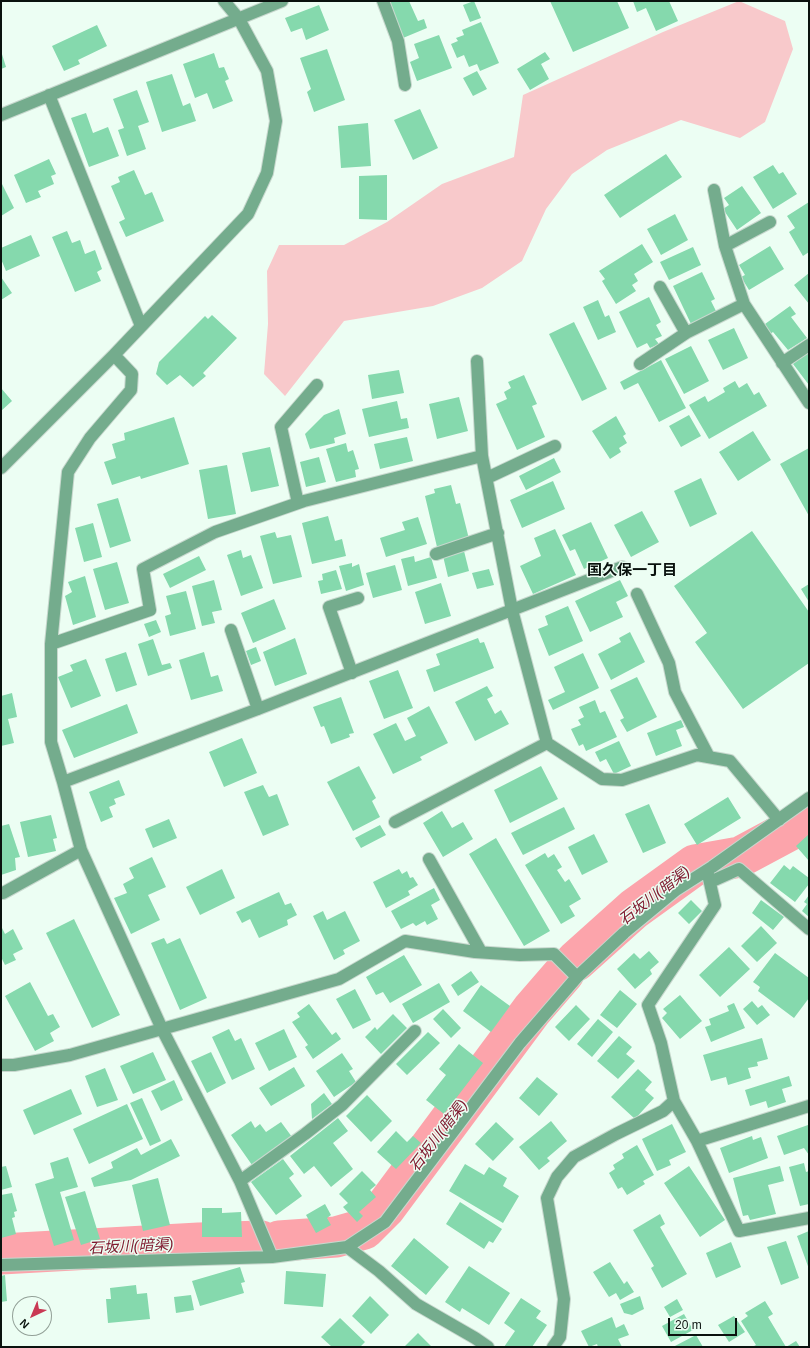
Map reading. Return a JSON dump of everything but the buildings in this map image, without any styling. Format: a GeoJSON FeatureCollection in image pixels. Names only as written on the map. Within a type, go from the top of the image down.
{"type":"FeatureCollection","features":[{"type":"Feature","properties":{"kind":"street"},"geometry":{"type":"LineString","coordinates":[[1,468],[114,355],[248,214],[267,173],[276,121],[267,71],[239,19],[224,1]]}},
{"type":"Feature","properties":{"kind":"street"},"geometry":{"type":"LineString","coordinates":[[1,115],[282,1]]}},
{"type":"Feature","properties":{"kind":"street"},"geometry":{"type":"LineString","coordinates":[[383,1],[398,41],[405,85]]}},
{"type":"Feature","properties":{"kind":"street"},"geometry":{"type":"LineString","coordinates":[[49,95],[141,326]]}},
{"type":"Feature","properties":{"kind":"street"},"geometry":{"type":"LineString","coordinates":[[714,190],[725,246],[744,304],[809,403]]}},
{"type":"Feature","properties":{"kind":"street"},"geometry":{"type":"LineString","coordinates":[[725,246],[770,222]]}},
{"type":"Feature","properties":{"kind":"street"},"geometry":{"type":"LineString","coordinates":[[660,287],[686,333]]}},
{"type":"Feature","properties":{"kind":"street"},"geometry":{"type":"LineString","coordinates":[[640,364],[686,333],[744,304]]}},
{"type":"Feature","properties":{"kind":"street"},"geometry":{"type":"LineString","coordinates":[[782,363],[809,345]]}},
{"type":"Feature","properties":{"kind":"street"},"geometry":{"type":"LineString","coordinates":[[114,355],[132,374],[131,390],[90,438],[68,472],[51,644],[51,742],[81,850],[162,1029],[240,1181],[272,1257]]}},
{"type":"Feature","properties":{"kind":"street"},"geometry":{"type":"LineString","coordinates":[[477,361],[482,456],[512,610],[547,743],[602,780],[622,780],[697,755],[730,761],[779,820]]}},
{"type":"Feature","properties":{"kind":"street"},"geometry":{"type":"LineString","coordinates":[[298,503],[281,427],[317,385]]}},
{"type":"Feature","properties":{"kind":"street"},"geometry":{"type":"LineString","coordinates":[[487,478],[555,446]]}},
{"type":"Feature","properties":{"kind":"street"},"geometry":{"type":"LineString","coordinates":[[51,644],[150,610],[142,569],[215,532],[298,503],[482,456]]}},
{"type":"Feature","properties":{"kind":"street"},"geometry":{"type":"LineString","coordinates":[[436,554],[498,533]]}},
{"type":"Feature","properties":{"kind":"street"},"geometry":{"type":"LineString","coordinates":[[63,782],[258,710],[622,567]]}},
{"type":"Feature","properties":{"kind":"street"},"geometry":{"type":"LineString","coordinates":[[637,594],[669,663],[675,692],[709,757]]}},
{"type":"Feature","properties":{"kind":"street"},"geometry":{"type":"LineString","coordinates":[[352,673],[329,607],[358,598]]}},
{"type":"Feature","properties":{"kind":"street"},"geometry":{"type":"LineString","coordinates":[[231,630],[258,710]]}},
{"type":"Feature","properties":{"kind":"street"},"geometry":{"type":"LineString","coordinates":[[395,822],[547,743]]}},
{"type":"Feature","properties":{"kind":"street"},"geometry":{"type":"LineString","coordinates":[[1,1265],[272,1257],[347,1247],[385,1222],[520,1043],[577,977],[624,933],[676,890],[710,873],[734,851],[809,798]]}},
{"type":"Feature","properties":{"kind":"street"},"geometry":{"type":"LineString","coordinates":[[3,893],[81,850]]}},
{"type":"Feature","properties":{"kind":"street"},"geometry":{"type":"LineString","coordinates":[[429,859],[481,952]]}},
{"type":"Feature","properties":{"kind":"street"},"geometry":{"type":"LineString","coordinates":[[710,873],[739,869],[809,928]]}},
{"type":"Feature","properties":{"kind":"street"},"geometry":{"type":"LineString","coordinates":[[710,873],[715,905],[648,1005],[661,1043],[674,1101],[698,1141],[739,1231],[809,1218]]}},
{"type":"Feature","properties":{"kind":"street"},"geometry":{"type":"LineString","coordinates":[[1,1065],[14,1065],[70,1055],[339,979],[405,941],[481,952],[520,955],[554,954],[577,977]]}},
{"type":"Feature","properties":{"kind":"street"},"geometry":{"type":"LineString","coordinates":[[240,1181],[342,1105],[415,1031]]}},
{"type":"Feature","properties":{"kind":"street"},"geometry":{"type":"LineString","coordinates":[[553,1347],[560,1337],[564,1299],[547,1198],[556,1177],[574,1157],[663,1111],[674,1101]]}},
{"type":"Feature","properties":{"kind":"street"},"geometry":{"type":"LineString","coordinates":[[698,1141],[809,1106]]}},
{"type":"Feature","properties":{"kind":"street"},"geometry":{"type":"LineString","coordinates":[[347,1247],[378,1271],[416,1304],[488,1347]]}},
{"type":"Feature","properties":{"kind":"shaded area"},"geometry":{"type":"Polygon","coordinates":[[[739,1],[785,21],[793,49],[765,122],[740,138],[681,120],[607,150],[572,174],[546,209],[522,261],[482,288],[433,306],[344,321],[285,396],[264,374],[268,324],[267,271],[279,245],[344,245],[387,222],[442,184],[514,157],[523,95],[663,32],[739,1]]]}},
{"type":"Feature","properties":{"kind":"waterway","name":"石坂川(暗渠)"},"geometry":{"type":"LineString","coordinates":[[576,961],[634,909],[695,865],[740,857],[809,820]]}},
{"type":"Feature","properties":{"kind":"waterway","name":"石坂川(暗渠)"},"geometry":{"type":"LineString","coordinates":[[279,1241],[336,1237],[364,1229],[385,1208],[532,1010],[564,973]]}},
{"type":"Feature","properties":{"kind":"waterway","name":"石坂川(暗渠)"},"geometry":{"type":"LineString","coordinates":[[1,1254],[261,1241]]}},
{"type":"Feature","properties":{"kind":"district","name":"国久保一丁目"},"geometry":{"type":"Point","coordinates":[632,571]}}]}
